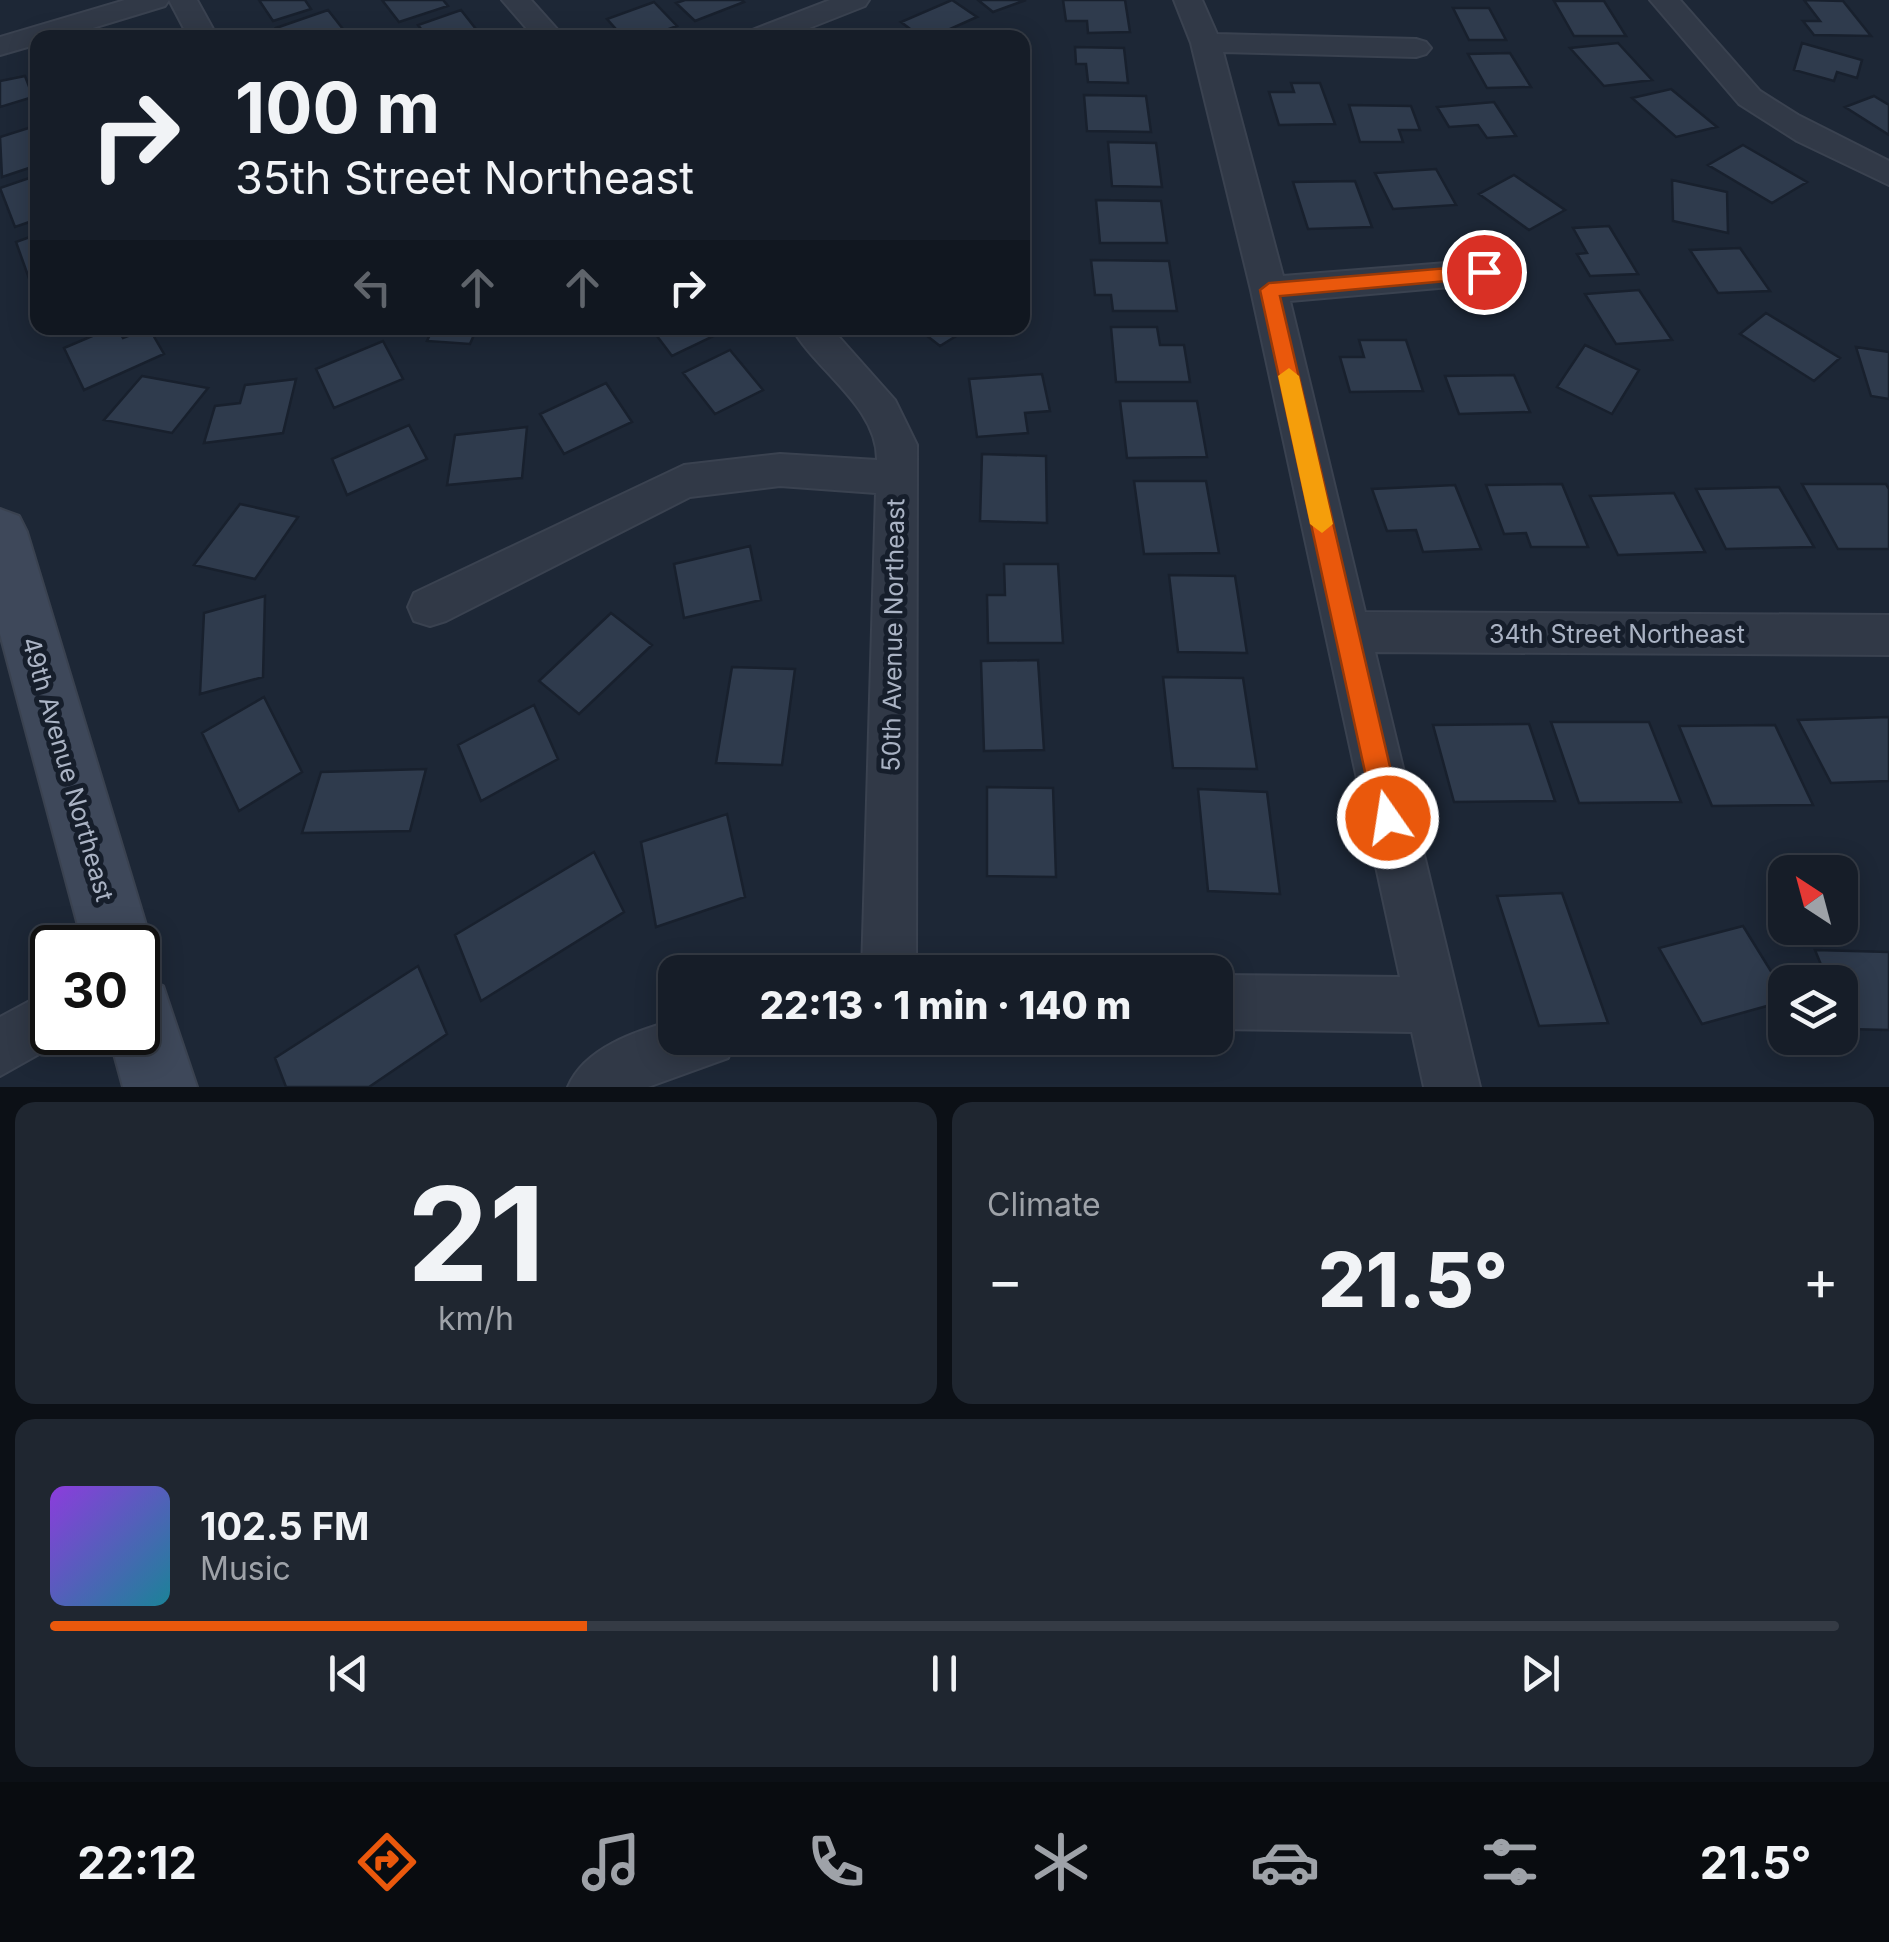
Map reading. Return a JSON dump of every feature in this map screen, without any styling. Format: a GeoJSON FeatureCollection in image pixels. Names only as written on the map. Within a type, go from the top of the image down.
{"type":"FeatureCollection","features":[{"type":"Feature","properties":{"kind":"main road","name":"49th Avenue Northeast"},"geometry":{"type":"LineString","coordinates":[[0,532],[112,925]]}},
{"type":"Feature","properties":{"kind":"main road"},"geometry":{"type":"LineString","coordinates":[[151,1055],[160,1087]]}},
{"type":"Feature","properties":{"kind":"street"},"geometry":{"type":"LineString","coordinates":[[54,30],[155,0]]}},
{"type":"Feature","properties":{"kind":"street"},"geometry":{"type":"LineString","coordinates":[[183,0],[200,30]]}},
{"type":"Feature","properties":{"kind":"street"},"geometry":{"type":"LineString","coordinates":[[516,0],[543,30]]}},
{"type":"Feature","properties":{"kind":"street"},"geometry":{"type":"LineString","coordinates":[[778,30],[855,0]]}},
{"type":"Feature","properties":{"kind":"street"},"geometry":{"type":"LineString","coordinates":[[1188,0],[1206,43],[1269,290],[1452,1087]]}},
{"type":"Feature","properties":{"kind":"street"},"geometry":{"type":"LineString","coordinates":[[1664,0],[1684,19],[1735,84],[1750,96],[1889,174]]}},
{"type":"Feature","properties":{"kind":"street"},"geometry":{"type":"LineString","coordinates":[[0,46],[30,37]]}},
{"type":"Feature","properties":{"kind":"street"},"geometry":{"type":"LineString","coordinates":[[1206,43],[1416,48]]}},
{"type":"Feature","properties":{"kind":"street"},"geometry":{"type":"LineString","coordinates":[[1269,290],[1484,272]]}},
{"type":"Feature","properties":{"kind":"street","name":"50th Avenue Northeast"},"geometry":{"type":"LineString","coordinates":[[816,335],[881,412],[897,445],[890,955]]}},
{"type":"Feature","properties":{"kind":"street"},"geometry":{"type":"LineString","coordinates":[[430,607],[684,482],[780,470],[895,478]]}},
{"type":"Feature","properties":{"kind":"street","name":"34th Street Northeast"},"geometry":{"type":"LineString","coordinates":[[1346,632],[1889,635]]}},
{"type":"Feature","properties":{"kind":"street"},"geometry":{"type":"LineString","coordinates":[[1233,1002],[1432,1005]]}},
{"type":"Feature","properties":{"kind":"street"},"geometry":{"type":"LineString","coordinates":[[0,1048],[30,1031]]}},
{"type":"Feature","properties":{"kind":"street"},"geometry":{"type":"LineString","coordinates":[[596,1087],[658,1053]]}},
{"type":"Feature","properties":{"kind":"building"},"geometry":{"type":"Polygon","coordinates":[[[259,0],[305,0],[311,9],[273,21],[259,0]]]}},
{"type":"Feature","properties":{"kind":"building"},"geometry":{"type":"Polygon","coordinates":[[[382,0],[443,0],[448,6],[399,22],[382,0]]]}},
{"type":"Feature","properties":{"kind":"building"},"geometry":{"type":"Polygon","coordinates":[[[952,0],[977,17],[948,30],[912,30],[901,22],[952,0]]]}},
{"type":"Feature","properties":{"kind":"building"},"geometry":{"type":"Polygon","coordinates":[[[978,0],[1026,0],[993,12],[978,0]]]}},
{"type":"Feature","properties":{"kind":"building"},"geometry":{"type":"Polygon","coordinates":[[[1063,0],[1125,0],[1130,32],[1088,33],[1087,21],[1066,21],[1063,0]]]}},
{"type":"Feature","properties":{"kind":"building"},"geometry":{"type":"Polygon","coordinates":[[[1804,0],[1843,1],[1871,36],[1814,35],[1803,21],[1820,21],[1804,0]]]}},
{"type":"Feature","properties":{"kind":"building"},"geometry":{"type":"Polygon","coordinates":[[[1554,1],[1604,1],[1626,36],[1574,36],[1554,1]]]}},
{"type":"Feature","properties":{"kind":"building"},"geometry":{"type":"Polygon","coordinates":[[[654,2],[677,26],[666,30],[617,30],[607,19],[654,2]]]}},
{"type":"Feature","properties":{"kind":"building"},"geometry":{"type":"Polygon","coordinates":[[[744,2],[695,21],[676,3],[744,2]]]}},
{"type":"Feature","properties":{"kind":"building"},"geometry":{"type":"Polygon","coordinates":[[[1453,8],[1489,8],[1506,40],[1469,40],[1453,8]]]}},
{"type":"Feature","properties":{"kind":"building"},"geometry":{"type":"Polygon","coordinates":[[[328,10],[344,30],[277,30],[328,10]]]}},
{"type":"Feature","properties":{"kind":"building"},"geometry":{"type":"Polygon","coordinates":[[[461,10],[477,30],[422,30],[418,25],[461,10]]]}},
{"type":"Feature","properties":{"kind":"building"},"geometry":{"type":"Polygon","coordinates":[[[1618,43],[1652,80],[1604,86],[1570,48],[1618,43]]]}},
{"type":"Feature","properties":{"kind":"building"},"geometry":{"type":"Polygon","coordinates":[[[1802,43],[1862,60],[1857,78],[1837,72],[1834,81],[1794,70],[1802,43]]]}},
{"type":"Feature","properties":{"kind":"building"},"geometry":{"type":"Polygon","coordinates":[[[1075,47],[1124,48],[1128,83],[1088,82],[1086,64],[1076,64],[1075,47]]]}},
{"type":"Feature","properties":{"kind":"building"},"geometry":{"type":"Polygon","coordinates":[[[1510,53],[1531,87],[1487,88],[1468,54],[1510,53]]]}},
{"type":"Feature","properties":{"kind":"building"},"geometry":{"type":"Polygon","coordinates":[[[25,76],[30,98],[0,107],[0,81],[25,76]]]}},
{"type":"Feature","properties":{"kind":"building"},"geometry":{"type":"Polygon","coordinates":[[[1291,83],[1320,83],[1335,124],[1279,125],[1269,92],[1294,92],[1291,83]]]}},
{"type":"Feature","properties":{"kind":"building"},"geometry":{"type":"Polygon","coordinates":[[[1671,89],[1717,127],[1676,137],[1632,98],[1671,89]]]}},
{"type":"Feature","properties":{"kind":"building"},"geometry":{"type":"Polygon","coordinates":[[[1084,95],[1146,96],[1151,132],[1087,131],[1084,95]]]}},
{"type":"Feature","properties":{"kind":"building"},"geometry":{"type":"Polygon","coordinates":[[[1874,96],[1889,105],[1889,135],[1845,107],[1874,96]]]}},
{"type":"Feature","properties":{"kind":"building"},"geometry":{"type":"Polygon","coordinates":[[[1494,102],[1516,136],[1487,138],[1478,125],[1449,127],[1437,107],[1494,102]]]}},
{"type":"Feature","properties":{"kind":"building"},"geometry":{"type":"Polygon","coordinates":[[[1349,105],[1411,106],[1420,130],[1399,130],[1403,142],[1360,142],[1349,105]]]}},
{"type":"Feature","properties":{"kind":"building"},"geometry":{"type":"Polygon","coordinates":[[[30,128],[30,168],[2,177],[0,137],[30,128]]]}},
{"type":"Feature","properties":{"kind":"building"},"geometry":{"type":"Polygon","coordinates":[[[1108,142],[1156,143],[1162,187],[1112,186],[1108,142]]]}},
{"type":"Feature","properties":{"kind":"building"},"geometry":{"type":"Polygon","coordinates":[[[1743,145],[1807,182],[1772,203],[1708,165],[1743,145]]]}},
{"type":"Feature","properties":{"kind":"building"},"geometry":{"type":"Polygon","coordinates":[[[1436,169],[1456,205],[1393,209],[1375,173],[1436,169]]]}},
{"type":"Feature","properties":{"kind":"building"},"geometry":{"type":"Polygon","coordinates":[[[1514,175],[1565,210],[1529,230],[1479,194],[1514,175]]]}},
{"type":"Feature","properties":{"kind":"building"},"geometry":{"type":"Polygon","coordinates":[[[30,178],[30,222],[15,227],[0,188],[30,178]]]}},
{"type":"Feature","properties":{"kind":"building"},"geometry":{"type":"Polygon","coordinates":[[[1672,180],[1727,192],[1728,233],[1673,221],[1672,180]]]}},
{"type":"Feature","properties":{"kind":"building"},"geometry":{"type":"Polygon","coordinates":[[[1355,181],[1372,227],[1308,229],[1293,182],[1355,181]]]}},
{"type":"Feature","properties":{"kind":"building"},"geometry":{"type":"Polygon","coordinates":[[[1096,200],[1161,201],[1167,243],[1100,243],[1096,200]]]}},
{"type":"Feature","properties":{"kind":"building"},"geometry":{"type":"Polygon","coordinates":[[[1609,226],[1638,274],[1590,276],[1577,254],[1587,253],[1573,228],[1609,226]]]}},
{"type":"Feature","properties":{"kind":"building"},"geometry":{"type":"Polygon","coordinates":[[[30,237],[30,281],[16,242],[30,237]]]}},
{"type":"Feature","properties":{"kind":"building"},"geometry":{"type":"Polygon","coordinates":[[[1740,248],[1770,291],[1718,293],[1690,250],[1740,248]]]}},
{"type":"Feature","properties":{"kind":"building"},"geometry":{"type":"Polygon","coordinates":[[[1091,260],[1169,261],[1177,311],[1113,311],[1111,295],[1095,295],[1091,260]]]}},
{"type":"Feature","properties":{"kind":"building"},"geometry":{"type":"Polygon","coordinates":[[[1639,290],[1672,340],[1616,344],[1585,294],[1639,290]]]}},
{"type":"Feature","properties":{"kind":"building"},"geometry":{"type":"Polygon","coordinates":[[[1766,313],[1840,358],[1814,381],[1740,334],[1766,313]]]}},
{"type":"Feature","properties":{"kind":"building"},"geometry":{"type":"Polygon","coordinates":[[[1111,327],[1157,327],[1160,345],[1184,345],[1190,382],[1116,382],[1111,327]]]}},
{"type":"Feature","properties":{"kind":"building"},"geometry":{"type":"Polygon","coordinates":[[[95,335],[123,338],[153,335],[164,354],[84,390],[64,348],[95,335]]]}},
{"type":"Feature","properties":{"kind":"building"},"geometry":{"type":"Polygon","coordinates":[[[430,335],[474,335],[470,344],[427,341],[430,335]]]}},
{"type":"Feature","properties":{"kind":"building"},"geometry":{"type":"Polygon","coordinates":[[[656,335],[716,335],[672,356],[656,335]]]}},
{"type":"Feature","properties":{"kind":"building"},"geometry":{"type":"Polygon","coordinates":[[[926,335],[958,335],[940,346],[926,335]]]}},
{"type":"Feature","properties":{"kind":"building"},"geometry":{"type":"Polygon","coordinates":[[[1359,340],[1406,340],[1423,391],[1350,392],[1340,357],[1364,357],[1359,340]]]}},
{"type":"Feature","properties":{"kind":"building"},"geometry":{"type":"Polygon","coordinates":[[[383,341],[403,379],[334,408],[316,369],[383,341]]]}},
{"type":"Feature","properties":{"kind":"building"},"geometry":{"type":"Polygon","coordinates":[[[1585,345],[1639,370],[1612,414],[1557,387],[1585,345]]]}},
{"type":"Feature","properties":{"kind":"building"},"geometry":{"type":"Polygon","coordinates":[[[1856,347],[1889,352],[1889,399],[1871,396],[1856,347]]]}},
{"type":"Feature","properties":{"kind":"building"},"geometry":{"type":"Polygon","coordinates":[[[730,350],[763,390],[715,414],[683,373],[730,350]]]}},
{"type":"Feature","properties":{"kind":"building"},"geometry":{"type":"Polygon","coordinates":[[[1042,374],[1050,411],[1025,413],[1028,433],[977,437],[969,379],[1042,374]]]}},
{"type":"Feature","properties":{"kind":"building"},"geometry":{"type":"Polygon","coordinates":[[[1514,375],[1530,412],[1459,414],[1445,376],[1514,375]]]}},
{"type":"Feature","properties":{"kind":"building"},"geometry":{"type":"Polygon","coordinates":[[[142,376],[208,388],[172,433],[104,420],[142,376]]]}},
{"type":"Feature","properties":{"kind":"building"},"geometry":{"type":"Polygon","coordinates":[[[296,379],[283,433],[204,443],[215,406],[240,403],[245,385],[296,379]]]}},
{"type":"Feature","properties":{"kind":"building"},"geometry":{"type":"Polygon","coordinates":[[[606,383],[632,422],[564,454],[540,414],[606,383]]]}},
{"type":"Feature","properties":{"kind":"building"},"geometry":{"type":"Polygon","coordinates":[[[1120,401],[1197,401],[1207,457],[1127,458],[1120,401]]]}},
{"type":"Feature","properties":{"kind":"building"},"geometry":{"type":"Polygon","coordinates":[[[409,425],[427,459],[347,495],[332,459],[409,425]]]}},
{"type":"Feature","properties":{"kind":"building"},"geometry":{"type":"Polygon","coordinates":[[[527,427],[522,478],[447,485],[455,435],[527,427]]]}},
{"type":"Feature","properties":{"kind":"building"},"geometry":{"type":"Polygon","coordinates":[[[982,454],[1046,456],[1047,523],[980,521],[982,454]]]}},
{"type":"Feature","properties":{"kind":"building"},"geometry":{"type":"Polygon","coordinates":[[[1134,481],[1206,481],[1219,553],[1144,554],[1134,481]]]}},
{"type":"Feature","properties":{"kind":"building"},"geometry":{"type":"Polygon","coordinates":[[[1562,484],[1588,547],[1531,547],[1526,533],[1504,534],[1486,485],[1562,484]]]}},
{"type":"Feature","properties":{"kind":"building"},"geometry":{"type":"Polygon","coordinates":[[[1802,484],[1886,484],[1889,549],[1838,549],[1802,484]]]}},
{"type":"Feature","properties":{"kind":"building"},"geometry":{"type":"Polygon","coordinates":[[[1455,485],[1481,549],[1423,552],[1416,530],[1387,531],[1372,489],[1455,485]]]}},
{"type":"Feature","properties":{"kind":"building"},"geometry":{"type":"Polygon","coordinates":[[[1779,487],[1814,547],[1726,549],[1696,489],[1779,487]]]}},
{"type":"Feature","properties":{"kind":"building"},"geometry":{"type":"Polygon","coordinates":[[[1674,493],[1705,552],[1618,555],[1590,496],[1674,493]]]}},
{"type":"Feature","properties":{"kind":"building"},"geometry":{"type":"Polygon","coordinates":[[[240,504],[298,517],[255,579],[194,565],[240,504]]]}},
{"type":"Feature","properties":{"kind":"building"},"geometry":{"type":"Polygon","coordinates":[[[750,546],[761,600],[684,618],[674,564],[750,546]]]}},
{"type":"Feature","properties":{"kind":"building"},"geometry":{"type":"Polygon","coordinates":[[[1004,564],[1058,564],[1063,643],[988,643],[987,595],[1005,595],[1004,564]]]}},
{"type":"Feature","properties":{"kind":"building"},"geometry":{"type":"Polygon","coordinates":[[[1169,575],[1235,576],[1247,653],[1178,652],[1169,575]]]}},
{"type":"Feature","properties":{"kind":"building"},"geometry":{"type":"Polygon","coordinates":[[[265,596],[263,677],[200,694],[204,613],[265,596]]]}},
{"type":"Feature","properties":{"kind":"building"},"geometry":{"type":"Polygon","coordinates":[[[611,613],[652,645],[579,714],[539,681],[611,613]]]}},
{"type":"Feature","properties":{"kind":"building"},"geometry":{"type":"Polygon","coordinates":[[[1038,660],[1044,750],[984,751],[981,661],[1038,660]]]}},
{"type":"Feature","properties":{"kind":"building"},"geometry":{"type":"Polygon","coordinates":[[[732,667],[795,669],[782,765],[716,763],[732,667]]]}},
{"type":"Feature","properties":{"kind":"building"},"geometry":{"type":"Polygon","coordinates":[[[1163,677],[1243,678],[1257,769],[1173,768],[1163,677]]]}},
{"type":"Feature","properties":{"kind":"building"},"geometry":{"type":"Polygon","coordinates":[[[264,697],[302,772],[239,811],[202,733],[264,697]]]}},
{"type":"Feature","properties":{"kind":"building"},"geometry":{"type":"Polygon","coordinates":[[[534,705],[558,759],[481,801],[458,745],[534,705]]]}},
{"type":"Feature","properties":{"kind":"building"},"geometry":{"type":"Polygon","coordinates":[[[1889,717],[1889,781],[1831,783],[1798,720],[1889,717]]]}},
{"type":"Feature","properties":{"kind":"building"},"geometry":{"type":"Polygon","coordinates":[[[1551,722],[1649,722],[1681,802],[1579,803],[1551,722]]]}},
{"type":"Feature","properties":{"kind":"building"},"geometry":{"type":"Polygon","coordinates":[[[1529,724],[1555,801],[1454,802],[1433,725],[1529,724]]]}},
{"type":"Feature","properties":{"kind":"building"},"geometry":{"type":"Polygon","coordinates":[[[1775,725],[1813,805],[1712,806],[1679,726],[1775,725]]]}},
{"type":"Feature","properties":{"kind":"building"},"geometry":{"type":"Polygon","coordinates":[[[426,769],[410,831],[302,833],[321,772],[426,769]]]}},
{"type":"Feature","properties":{"kind":"building"},"geometry":{"type":"Polygon","coordinates":[[[987,787],[1053,788],[1056,877],[987,876],[987,787]]]}},
{"type":"Feature","properties":{"kind":"building"},"geometry":{"type":"Polygon","coordinates":[[[1198,789],[1267,792],[1280,894],[1208,891],[1198,789]]]}},
{"type":"Feature","properties":{"kind":"building"},"geometry":{"type":"Polygon","coordinates":[[[727,814],[745,897],[656,927],[641,842],[727,814]]]}},
{"type":"Feature","properties":{"kind":"building"},"geometry":{"type":"Polygon","coordinates":[[[594,852],[624,912],[481,1001],[455,935],[594,852]]]}},
{"type":"Feature","properties":{"kind":"building"},"geometry":{"type":"Polygon","coordinates":[[[1562,893],[1608,1023],[1539,1026],[1497,896],[1562,893]]]}},
{"type":"Feature","properties":{"kind":"building"},"geometry":{"type":"Polygon","coordinates":[[[1743,926],[1768,966],[1768,1006],[1702,1024],[1659,948],[1743,926]]]}},
{"type":"Feature","properties":{"kind":"building"},"geometry":{"type":"Polygon","coordinates":[[[1815,950],[1889,952],[1889,1030],[1858,1029],[1858,965],[1821,965],[1815,950]]]}},
{"type":"Feature","properties":{"kind":"building"},"geometry":{"type":"Polygon","coordinates":[[[418,966],[447,1034],[369,1087],[286,1087],[275,1058],[418,966]]]}},
{"type":"Feature","properties":{"kind":"slow traffic"},"geometry":{"type":"LineString","coordinates":[[1289,376],[1322,524]]}},
{"type":"Feature","properties":{"kind":"route"},"geometry":{"type":"LineString","coordinates":[[1388,818],[1269,290],[1484,272]]}}]}
